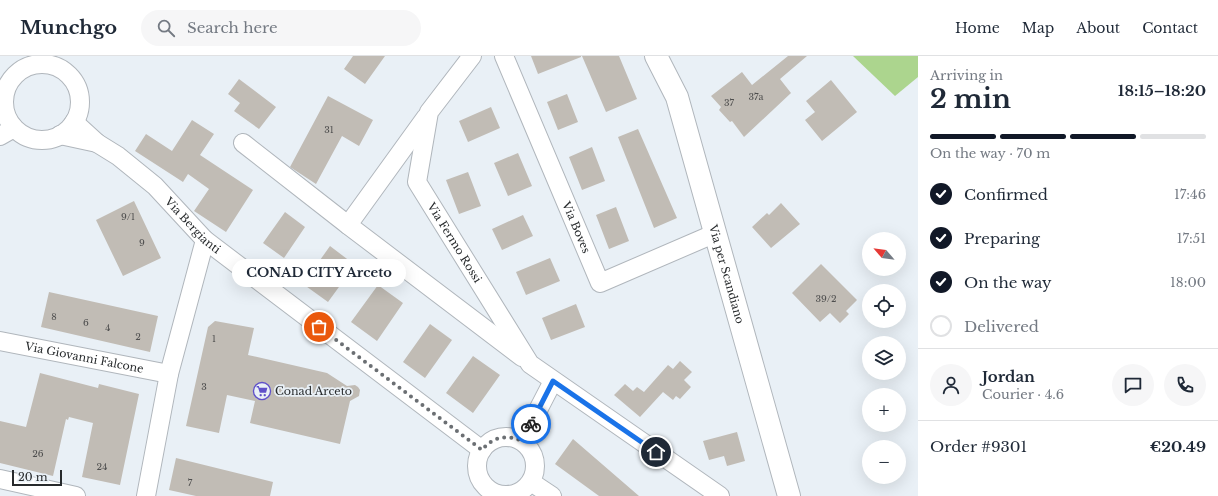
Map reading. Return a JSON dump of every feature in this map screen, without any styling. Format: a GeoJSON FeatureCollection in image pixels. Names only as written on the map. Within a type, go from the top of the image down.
{"type":"FeatureCollection","features":[{"type":"Feature","properties":{"kind":"street","name":"Via Fermo Rossi"},"geometry":{"type":"LineString","coordinates":[[348,224],[429,112],[472,56]]}},
{"type":"Feature","properties":{"kind":"street","name":"Via Boves"},"geometry":{"type":"LineString","coordinates":[[504,56],[600,283],[716,233]]}},
{"type":"Feature","properties":{"kind":"street","name":"Via per Scandiano"},"geometry":{"type":"LineString","coordinates":[[656,56],[677,97],[788,496]]}},
{"type":"Feature","properties":{"kind":"street","name":"Via Bergianti"},"geometry":{"type":"LineString","coordinates":[[60,135],[74,122],[79,111],[80,99],[77,88],[71,78],[63,70],[52,65],[41,64],[30,66],[20,71],[3,87],[4,109],[8,119],[7,132],[41,140],[60,135],[97,143]]}},
{"type":"Feature","properties":{"kind":"street","name":"Via Fermo Rossi"},"geometry":{"type":"LineString","coordinates":[[429,112],[416,182],[530,364]]}},
{"type":"Feature","properties":{"kind":"street","name":"Via Bergianti"},"geometry":{"type":"LineString","coordinates":[[74,122],[97,143],[118,156],[155,186],[205,240],[378,373],[482,450]]}},
{"type":"Feature","properties":{"kind":"street","name":"Via Fermo Rossi"},"geometry":{"type":"LineString","coordinates":[[243,144],[553,381],[720,496]]}},
{"type":"Feature","properties":{"kind":"street"},"geometry":{"type":"LineString","coordinates":[[146,496],[169,374],[205,240]]}},
{"type":"Feature","properties":{"kind":"street","name":"Via Giovanni Falcone"},"geometry":{"type":"LineString","coordinates":[[0,341],[169,374]]}},
{"type":"Feature","properties":{"kind":"street"},"geometry":{"type":"LineString","coordinates":[[522,441],[553,381]]}},
{"type":"Feature","properties":{"kind":"street"},"geometry":{"type":"LineString","coordinates":[[500,438],[513,438],[522,441],[529,447],[534,455],[536,464],[531,482],[517,493],[509,495],[491,494],[484,485],[477,468],[478,459],[482,450],[488,444],[500,438]]}},
{"type":"Feature","properties":{"kind":"street"},"geometry":{"type":"LineString","coordinates":[[0,479],[76,496]]}},
{"type":"Feature","properties":{"kind":"street"},"geometry":{"type":"LineString","coordinates":[[531,482],[552,496]]}},
{"type":"Feature","properties":{"kind":"green space"},"geometry":{"type":"Polygon","coordinates":[[[853,56],[918,56],[918,77],[895,96],[853,56]]]}},
{"type":"Feature","properties":{"kind":"building"},"geometry":{"type":"Polygon","coordinates":[[[353,56],[385,56],[365,84],[344,69],[353,56]]]}},
{"type":"Feature","properties":{"kind":"building"},"geometry":{"type":"Polygon","coordinates":[[[531,56],[581,56],[581,57],[538,74],[531,56]]]}},
{"type":"Feature","properties":{"kind":"building"},"geometry":{"type":"Polygon","coordinates":[[[582,56],[619,56],[637,99],[606,112],[582,56]]]}},
{"type":"Feature","properties":{"kind":"building"},"geometry":{"type":"Polygon","coordinates":[[[788,56],[807,56],[780,79],[791,93],[744,137],[732,121],[730,122],[719,110],[721,107],[711,96],[742,72],[752,85],[788,56]]]}},
{"type":"Feature","properties":{"kind":"building"},"geometry":{"type":"Polygon","coordinates":[[[239,79],[276,107],[259,129],[234,111],[240,103],[228,94],[239,79]]]}},
{"type":"Feature","properties":{"kind":"building"},"geometry":{"type":"Polygon","coordinates":[[[831,80],[857,112],[822,141],[805,120],[815,112],[806,101],[831,80]]]}},
{"type":"Feature","properties":{"kind":"building"},"geometry":{"type":"Polygon","coordinates":[[[567,94],[578,122],[558,130],[547,102],[567,94]]]}},
{"type":"Feature","properties":{"kind":"building"},"geometry":{"type":"Polygon","coordinates":[[[328,96],[373,120],[359,146],[342,136],[316,184],[290,167],[328,96]]]}},
{"type":"Feature","properties":{"kind":"building"},"geometry":{"type":"Polygon","coordinates":[[[491,107],[500,128],[468,142],[459,121],[491,107]]]}},
{"type":"Feature","properties":{"kind":"building"},"geometry":{"type":"Polygon","coordinates":[[[192,120],[214,134],[200,155],[253,190],[226,232],[194,211],[209,189],[188,174],[183,182],[135,151],[146,134],[172,151],[192,120]]]}},
{"type":"Feature","properties":{"kind":"building"},"geometry":{"type":"Polygon","coordinates":[[[638,129],[677,218],[654,228],[618,137],[638,129]]]}},
{"type":"Feature","properties":{"kind":"building"},"geometry":{"type":"Polygon","coordinates":[[[592,147],[605,181],[582,190],[569,157],[592,147]]]}},
{"type":"Feature","properties":{"kind":"building"},"geometry":{"type":"Polygon","coordinates":[[[518,153],[532,186],[508,196],[494,163],[518,153]]]}},
{"type":"Feature","properties":{"kind":"building"},"geometry":{"type":"Polygon","coordinates":[[[468,172],[481,206],[459,214],[446,180],[468,172]]]}},
{"type":"Feature","properties":{"kind":"building"},"geometry":{"type":"Polygon","coordinates":[[[134,201],[161,258],[123,276],[96,220],[134,201]]]}},
{"type":"Feature","properties":{"kind":"building"},"geometry":{"type":"Polygon","coordinates":[[[781,203],[800,224],[771,248],[752,227],[767,213],[769,215],[781,203]]]}},
{"type":"Feature","properties":{"kind":"building"},"geometry":{"type":"Polygon","coordinates":[[[616,207],[629,241],[609,249],[596,215],[616,207]]]}},
{"type":"Feature","properties":{"kind":"building"},"geometry":{"type":"Polygon","coordinates":[[[285,212],[305,227],[284,258],[263,243],[285,212]]]}},
{"type":"Feature","properties":{"kind":"building"},"geometry":{"type":"Polygon","coordinates":[[[523,215],[533,236],[502,250],[492,229],[523,215]]]}},
{"type":"Feature","properties":{"kind":"building"},"geometry":{"type":"Polygon","coordinates":[[[330,246],[355,265],[328,302],[303,284],[330,246]]]}},
{"type":"Feature","properties":{"kind":"building"},"geometry":{"type":"Polygon","coordinates":[[[550,258],[560,281],[526,295],[516,272],[550,258]]]}},
{"type":"Feature","properties":{"kind":"building"},"geometry":{"type":"Polygon","coordinates":[[[821,264],[857,300],[846,311],[849,314],[840,323],[830,313],[820,322],[792,293],[821,264]]]}},
{"type":"Feature","properties":{"kind":"building"},"geometry":{"type":"Polygon","coordinates":[[[378,285],[403,303],[377,341],[351,322],[378,285]]]}},
{"type":"Feature","properties":{"kind":"building"},"geometry":{"type":"Polygon","coordinates":[[[49,292],[158,316],[150,352],[41,327],[49,292]]]}},
{"type":"Feature","properties":{"kind":"building"},"geometry":{"type":"Polygon","coordinates":[[[576,304],[585,327],[551,340],[542,318],[576,304]]]}},
{"type":"Feature","properties":{"kind":"building"},"geometry":{"type":"Polygon","coordinates":[[[215,321],[254,328],[248,355],[327,373],[347,386],[355,385],[358,387],[360,390],[359,396],[350,401],[340,444],[250,423],[255,401],[227,395],[219,433],[186,426],[208,327],[215,321]]]}},
{"type":"Feature","properties":{"kind":"building"},"geometry":{"type":"Polygon","coordinates":[[[430,324],[452,340],[425,378],[403,362],[430,324]]]}},
{"type":"Feature","properties":{"kind":"building"},"geometry":{"type":"Polygon","coordinates":[[[473,356],[500,375],[473,413],[446,393],[473,356]]]}},
{"type":"Feature","properties":{"kind":"building"},"geometry":{"type":"Polygon","coordinates":[[[680,361],[692,372],[684,380],[691,387],[680,399],[676,396],[673,400],[663,392],[640,417],[614,395],[625,384],[633,391],[637,387],[644,392],[668,365],[673,369],[680,361]]]}},
{"type":"Feature","properties":{"kind":"building"},"geometry":{"type":"Polygon","coordinates":[[[40,373],[98,388],[99,384],[139,394],[120,485],[82,477],[93,423],[69,417],[68,420],[66,419],[53,476],[0,463],[0,421],[26,427],[40,373]]]}},
{"type":"Feature","properties":{"kind":"building"},"geometry":{"type":"Polygon","coordinates":[[[737,432],[745,461],[727,466],[724,456],[709,460],[703,441],[737,432]]]}},
{"type":"Feature","properties":{"kind":"building"},"geometry":{"type":"Polygon","coordinates":[[[573,439],[639,496],[599,496],[555,464],[573,439]]]}},
{"type":"Feature","properties":{"kind":"building"},"geometry":{"type":"Polygon","coordinates":[[[176,458],[273,482],[270,496],[196,496],[169,490],[176,458]]]}},
{"type":"Feature","properties":{"kind":"way so far"},"geometry":{"type":"LineString","coordinates":[[319,327],[396,387],[482,450],[496,439],[504,437],[522,441],[531,424]]}},
{"type":"Feature","properties":{"kind":"place","name":"CONAD CITY Arceto"},"geometry":{"type":"Point","coordinates":[319,327]}},
{"type":"Feature","properties":{"kind":"place","name":"Conad Arceto"},"geometry":{"type":"Point","coordinates":[262,391]}},
{"type":"Feature","properties":{"kind":"route"},"geometry":{"type":"LineString","coordinates":[[531,424],[553,381],[656,452]]}}]}
